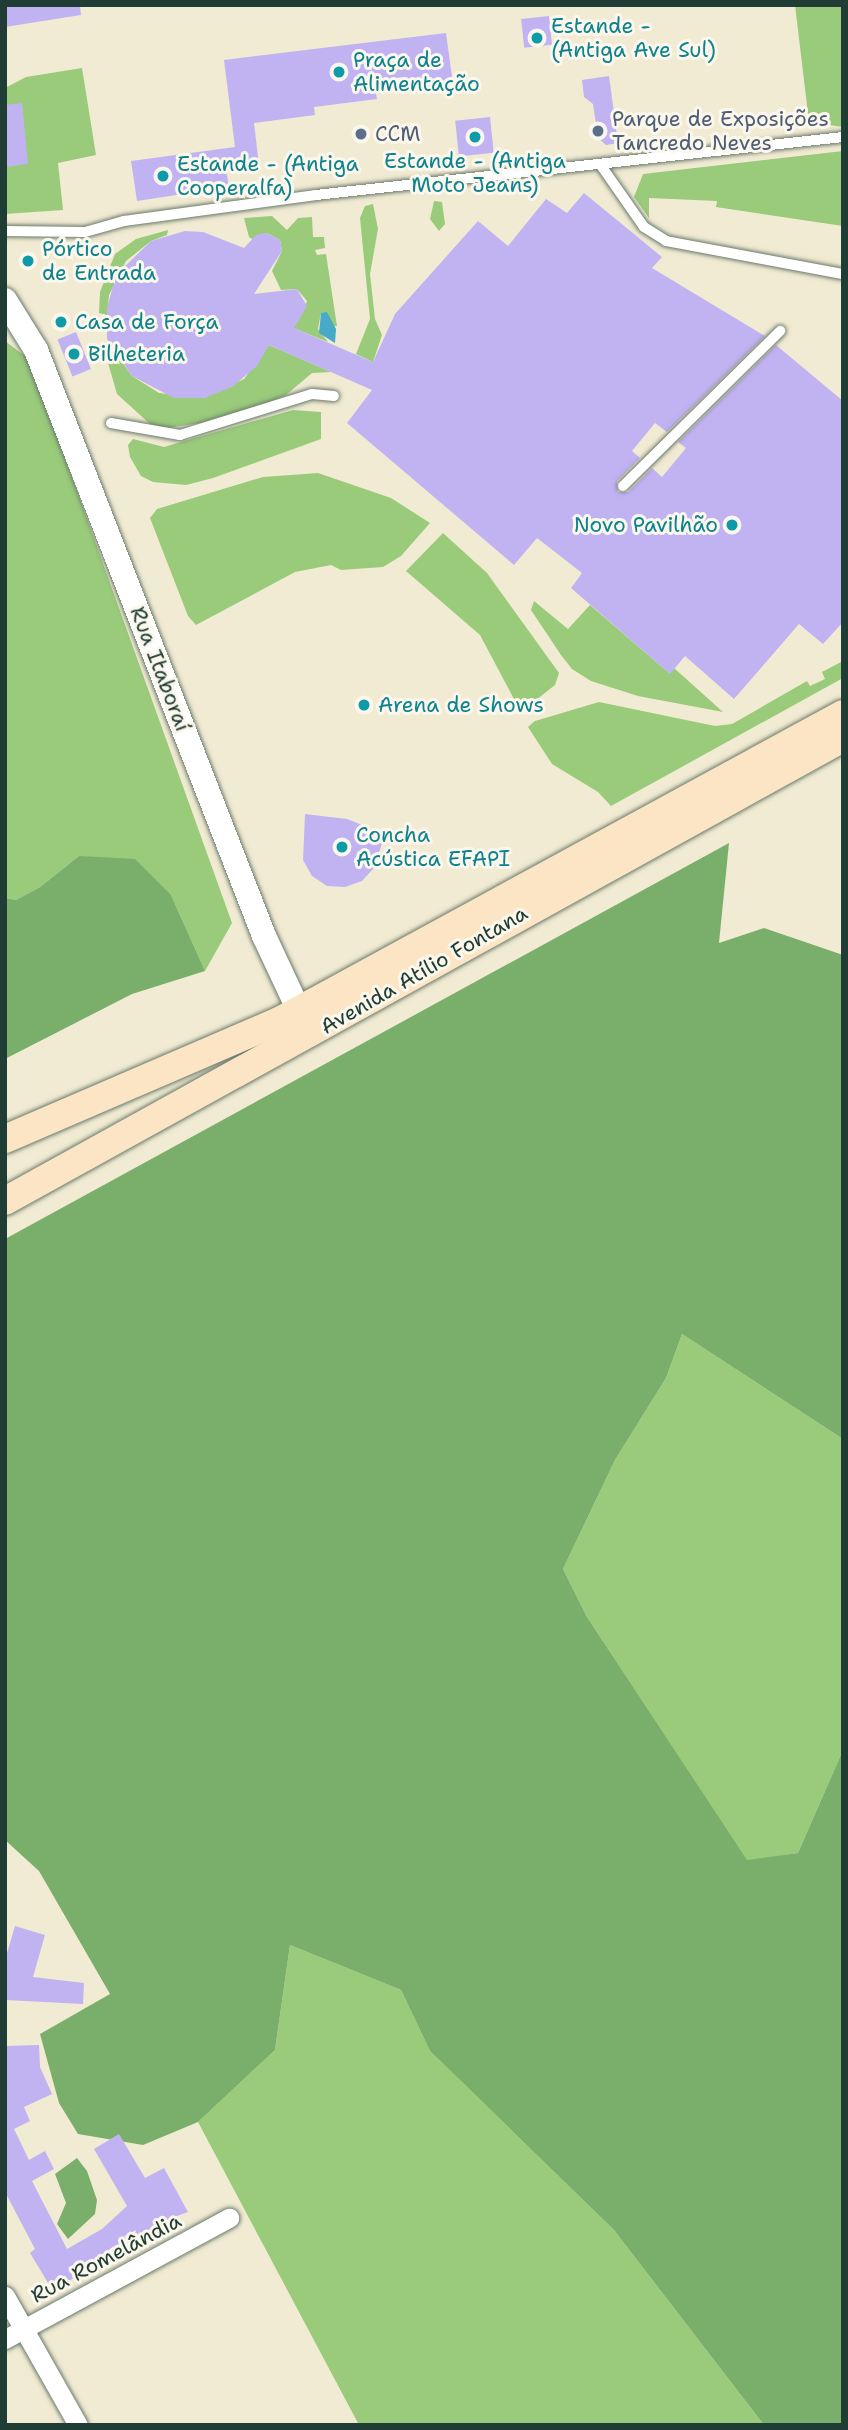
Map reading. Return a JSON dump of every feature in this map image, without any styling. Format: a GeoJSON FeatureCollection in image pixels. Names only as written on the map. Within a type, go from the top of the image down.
{"type":"FeatureCollection","features":[{"type":"Feature","properties":{"kind":"main road","name":"Avenida Atílio Fontana"},"geometry":{"type":"LineString","coordinates":[[5,1139],[298,1010],[843,714]]}},
{"type":"Feature","properties":{"kind":"main road","name":"Avenida Atílio Fontana"},"geometry":{"type":"LineString","coordinates":[[5,1201],[310,1035],[399,980],[843,738]]}},
{"type":"Feature","properties":{"kind":"street","name":"Rua Itaboraí"},"geometry":{"type":"LineString","coordinates":[[6,303],[36,350],[264,936],[310,1035]]}},
{"type":"Feature","properties":{"kind":"street","name":"Rua Romelândia"},"geometry":{"type":"LineString","coordinates":[[5,2339],[229,2218]]}},
{"type":"Feature","properties":{"kind":"street"},"geometry":{"type":"LineString","coordinates":[[5,2296],[78,2425]]}},
{"type":"Feature","properties":{"kind":"lane"},"geometry":{"type":"LineString","coordinates":[[5,231],[85,232],[124,221],[316,195],[843,137]]}},
{"type":"Feature","properties":{"kind":"lane"},"geometry":{"type":"LineString","coordinates":[[600,164],[644,227],[666,241],[843,274]]}},
{"type":"Feature","properties":{"kind":"lane"},"geometry":{"type":"LineString","coordinates":[[623,486],[780,331]]}},
{"type":"Feature","properties":{"kind":"lane"},"geometry":{"type":"LineString","coordinates":[[110,423],[180,435],[312,394],[334,397]]}},
{"type":"Feature","properties":{"kind":"green space"},"geometry":{"type":"Polygon","coordinates":[[[795,5],[843,5],[843,127],[809,122],[795,5]]]}},
{"type":"Feature","properties":{"kind":"green space"},"geometry":{"type":"Polygon","coordinates":[[[82,68],[96,155],[58,163],[63,210],[5,214],[5,88],[26,77],[82,68]]]}},
{"type":"Feature","properties":{"kind":"green space"},"geometry":{"type":"Polygon","coordinates":[[[843,151],[843,226],[716,207],[717,201],[649,198],[649,218],[634,197],[643,174],[843,151]]]}},
{"type":"Feature","properties":{"kind":"green space"},"geometry":{"type":"Polygon","coordinates":[[[434,201],[442,202],[445,224],[439,231],[430,219],[434,201]]]}},
{"type":"Feature","properties":{"kind":"green space"},"geometry":{"type":"Polygon","coordinates":[[[373,204],[378,229],[370,274],[375,319],[382,335],[373,362],[356,354],[370,319],[360,218],[365,206],[373,204]]]}},
{"type":"Feature","properties":{"kind":"green space"},"geometry":{"type":"Polygon","coordinates":[[[272,216],[287,230],[298,218],[312,217],[313,237],[324,237],[325,248],[315,250],[317,255],[326,254],[337,326],[331,326],[321,313],[318,329],[328,342],[274,320],[299,319],[307,301],[297,289],[281,290],[272,271],[282,251],[280,240],[267,233],[252,239],[249,237],[244,218],[272,216]]]}},
{"type":"Feature","properties":{"kind":"green space"},"geometry":{"type":"Polygon","coordinates":[[[168,230],[167,235],[151,241],[126,261],[109,295],[107,315],[99,313],[100,292],[115,254],[136,239],[168,230]]]}},
{"type":"Feature","properties":{"kind":"green space"},"geometry":{"type":"Polygon","coordinates":[[[5,341],[30,360],[232,923],[205,971],[171,895],[79,856],[40,887],[16,900],[5,898],[5,341]]]}},
{"type":"Feature","properties":{"kind":"green space"},"geometry":{"type":"Polygon","coordinates":[[[269,345],[331,372],[312,373],[286,395],[257,407],[212,421],[168,428],[150,424],[117,394],[106,356],[115,352],[132,376],[159,393],[204,398],[244,379],[269,345]]]}},
{"type":"Feature","properties":{"kind":"green space"},"geometry":{"type":"Polygon","coordinates":[[[293,410],[321,412],[321,439],[213,478],[186,485],[153,482],[141,476],[130,457],[128,445],[133,439],[164,447],[293,410]]]}},
{"type":"Feature","properties":{"kind":"green space"},"geometry":{"type":"Polygon","coordinates":[[[318,473],[391,498],[430,523],[401,556],[383,567],[341,570],[331,565],[295,572],[196,625],[188,616],[150,518],[157,509],[263,477],[318,473]]]}},
{"type":"Feature","properties":{"kind":"green space"},"geometry":{"type":"Polygon","coordinates":[[[443,533],[487,573],[559,673],[555,685],[536,700],[523,706],[515,701],[480,635],[406,571],[443,533]]]}},
{"type":"Feature","properties":{"kind":"green space"},"geometry":{"type":"Polygon","coordinates":[[[534,601],[568,629],[590,605],[669,673],[674,668],[723,712],[638,696],[591,681],[572,669],[561,655],[531,610],[534,601]]]}},
{"type":"Feature","properties":{"kind":"green space"},"geometry":{"type":"Polygon","coordinates":[[[843,661],[843,678],[611,806],[598,792],[552,764],[528,727],[535,721],[599,702],[715,726],[732,724],[807,681],[810,686],[825,679],[822,672],[843,661]]]}},
{"type":"Feature","properties":{"kind":"green space"},"geometry":{"type":"Polygon","coordinates":[[[729,843],[719,943],[764,928],[843,955],[843,1439],[682,1334],[666,1378],[615,1460],[563,1569],[587,1617],[747,1860],[798,1853],[843,1750],[843,2425],[764,2425],[614,2230],[430,2051],[401,1990],[290,1945],[275,2050],[198,2122],[143,2145],[78,2134],[59,2103],[40,2034],[110,1994],[39,1871],[5,1840],[5,1239],[729,843]]]}},
{"type":"Feature","properties":{"kind":"green space"},"geometry":{"type":"Polygon","coordinates":[[[79,856],[135,859],[171,895],[205,971],[132,994],[5,1059],[5,898],[16,900],[40,887],[79,856]]]}},
{"type":"Feature","properties":{"kind":"green space"},"geometry":{"type":"Polygon","coordinates":[[[682,1334],[843,1439],[843,1750],[798,1853],[747,1861],[587,1617],[563,1569],[615,1460],[666,1378],[682,1334]]]}},
{"type":"Feature","properties":{"kind":"green space"},"geometry":{"type":"Polygon","coordinates":[[[290,1945],[401,1990],[430,2051],[614,2230],[764,2425],[359,2425],[198,2122],[275,2050],[290,1945]]]}},
{"type":"Feature","properties":{"kind":"green space"},"geometry":{"type":"Polygon","coordinates":[[[77,2158],[87,2171],[97,2200],[95,2214],[68,2239],[57,2224],[66,2203],[55,2174],[77,2158]]]}},
{"type":"Feature","properties":{"kind":"water"},"geometry":{"type":"Polygon","coordinates":[[[327,312],[336,329],[335,343],[319,333],[321,313],[327,312]]]}},
{"type":"Feature","properties":{"kind":"building"},"geometry":{"type":"Polygon","coordinates":[[[5,5],[80,5],[81,15],[5,27],[5,5]]]}},
{"type":"Feature","properties":{"kind":"building","name":"Estande - (Antiga Ave Sul)"},"geometry":{"type":"Polygon","coordinates":[[[549,16],[552,45],[524,48],[521,19],[549,16]]]}},
{"type":"Feature","properties":{"kind":"building","name":"Praça de Alimentação"},"geometry":{"type":"Polygon","coordinates":[[[446,33],[453,84],[376,94],[377,99],[314,107],[315,115],[254,123],[259,165],[226,169],[229,187],[137,201],[131,161],[235,147],[224,60],[446,33]]]}},
{"type":"Feature","properties":{"kind":"building"},"geometry":{"type":"Polygon","coordinates":[[[609,76],[618,143],[606,145],[598,138],[593,104],[584,97],[582,80],[609,76]]]}},
{"type":"Feature","properties":{"kind":"building"},"geometry":{"type":"Polygon","coordinates":[[[22,103],[28,164],[5,167],[5,105],[22,103]]]}},
{"type":"Feature","properties":{"kind":"building","name":"Estande - (Antiga Moto Jeans)"},"geometry":{"type":"Polygon","coordinates":[[[490,117],[494,153],[459,156],[455,121],[490,117]]]}},
{"type":"Feature","properties":{"kind":"building"},"geometry":{"type":"Polygon","coordinates":[[[584,193],[662,257],[652,268],[765,336],[667,432],[655,423],[632,451],[640,458],[617,481],[618,492],[628,492],[652,468],[662,477],[686,448],[678,442],[776,345],[843,401],[843,622],[823,644],[799,624],[734,699],[685,656],[670,674],[571,588],[582,573],[537,538],[514,565],[347,423],[372,390],[269,345],[257,366],[232,387],[204,398],[174,398],[132,376],[107,339],[107,308],[116,275],[151,241],[185,231],[203,232],[244,248],[256,235],[267,233],[280,240],[282,251],[254,294],[297,289],[307,306],[294,328],[373,362],[395,314],[478,221],[508,246],[546,199],[567,213],[584,193]]]}},
{"type":"Feature","properties":{"kind":"building","name":"Bilheteria"},"geometry":{"type":"Polygon","coordinates":[[[76,332],[91,369],[72,377],[57,339],[76,332]]]}},
{"type":"Feature","properties":{"kind":"building","name":"Concha Acústica EFAPI"},"geometry":{"type":"Polygon","coordinates":[[[305,814],[347,819],[385,834],[374,868],[362,881],[345,887],[327,886],[312,876],[303,860],[305,814]]]}},
{"type":"Feature","properties":{"kind":"building"},"geometry":{"type":"Polygon","coordinates":[[[15,1926],[45,1935],[33,1977],[84,1983],[83,2004],[5,2000],[5,1960],[15,1926]]]}},
{"type":"Feature","properties":{"kind":"building"},"geometry":{"type":"Polygon","coordinates":[[[39,2045],[40,2067],[52,2094],[24,2107],[30,2121],[14,2129],[29,2160],[45,2151],[54,2169],[32,2181],[67,2249],[102,2229],[127,2206],[94,2149],[119,2134],[145,2178],[164,2168],[188,2212],[166,2220],[53,2291],[30,2253],[35,2249],[5,2192],[5,2046],[39,2045]]]}},
{"type":"Feature","properties":{"kind":"place","name":"Estande - (Antiga Ave Sul)"},"geometry":{"type":"Point","coordinates":[537,38]}},
{"type":"Feature","properties":{"kind":"place","name":"Praça de Alimentação"},"geometry":{"type":"Point","coordinates":[339,72]}},
{"type":"Feature","properties":{"kind":"place","name":"Parque de Exposições Tancredo Neves"},"geometry":{"type":"Point","coordinates":[598,131]}},
{"type":"Feature","properties":{"kind":"place","name":"CCM"},"geometry":{"type":"Point","coordinates":[361,134]}},
{"type":"Feature","properties":{"kind":"place","name":"Estande - (Antiga Moto Jeans)"},"geometry":{"type":"Point","coordinates":[475,137]}},
{"type":"Feature","properties":{"kind":"place","name":"Estande - (Antiga Cooperalfa)"},"geometry":{"type":"Point","coordinates":[163,176]}},
{"type":"Feature","properties":{"kind":"place","name":"Pórtico de Entrada"},"geometry":{"type":"Point","coordinates":[28,261]}},
{"type":"Feature","properties":{"kind":"place","name":"Casa de Força"},"geometry":{"type":"Point","coordinates":[61,322]}},
{"type":"Feature","properties":{"kind":"place","name":"Bilheteria"},"geometry":{"type":"Point","coordinates":[74,354]}},
{"type":"Feature","properties":{"kind":"place","name":"Novo Pavilhão"},"geometry":{"type":"Point","coordinates":[732,525]}},
{"type":"Feature","properties":{"kind":"place","name":"Arena de Shows"},"geometry":{"type":"Point","coordinates":[364,705]}},
{"type":"Feature","properties":{"kind":"place","name":"Concha Acústica EFAPI"},"geometry":{"type":"Point","coordinates":[342,847]}}]}
